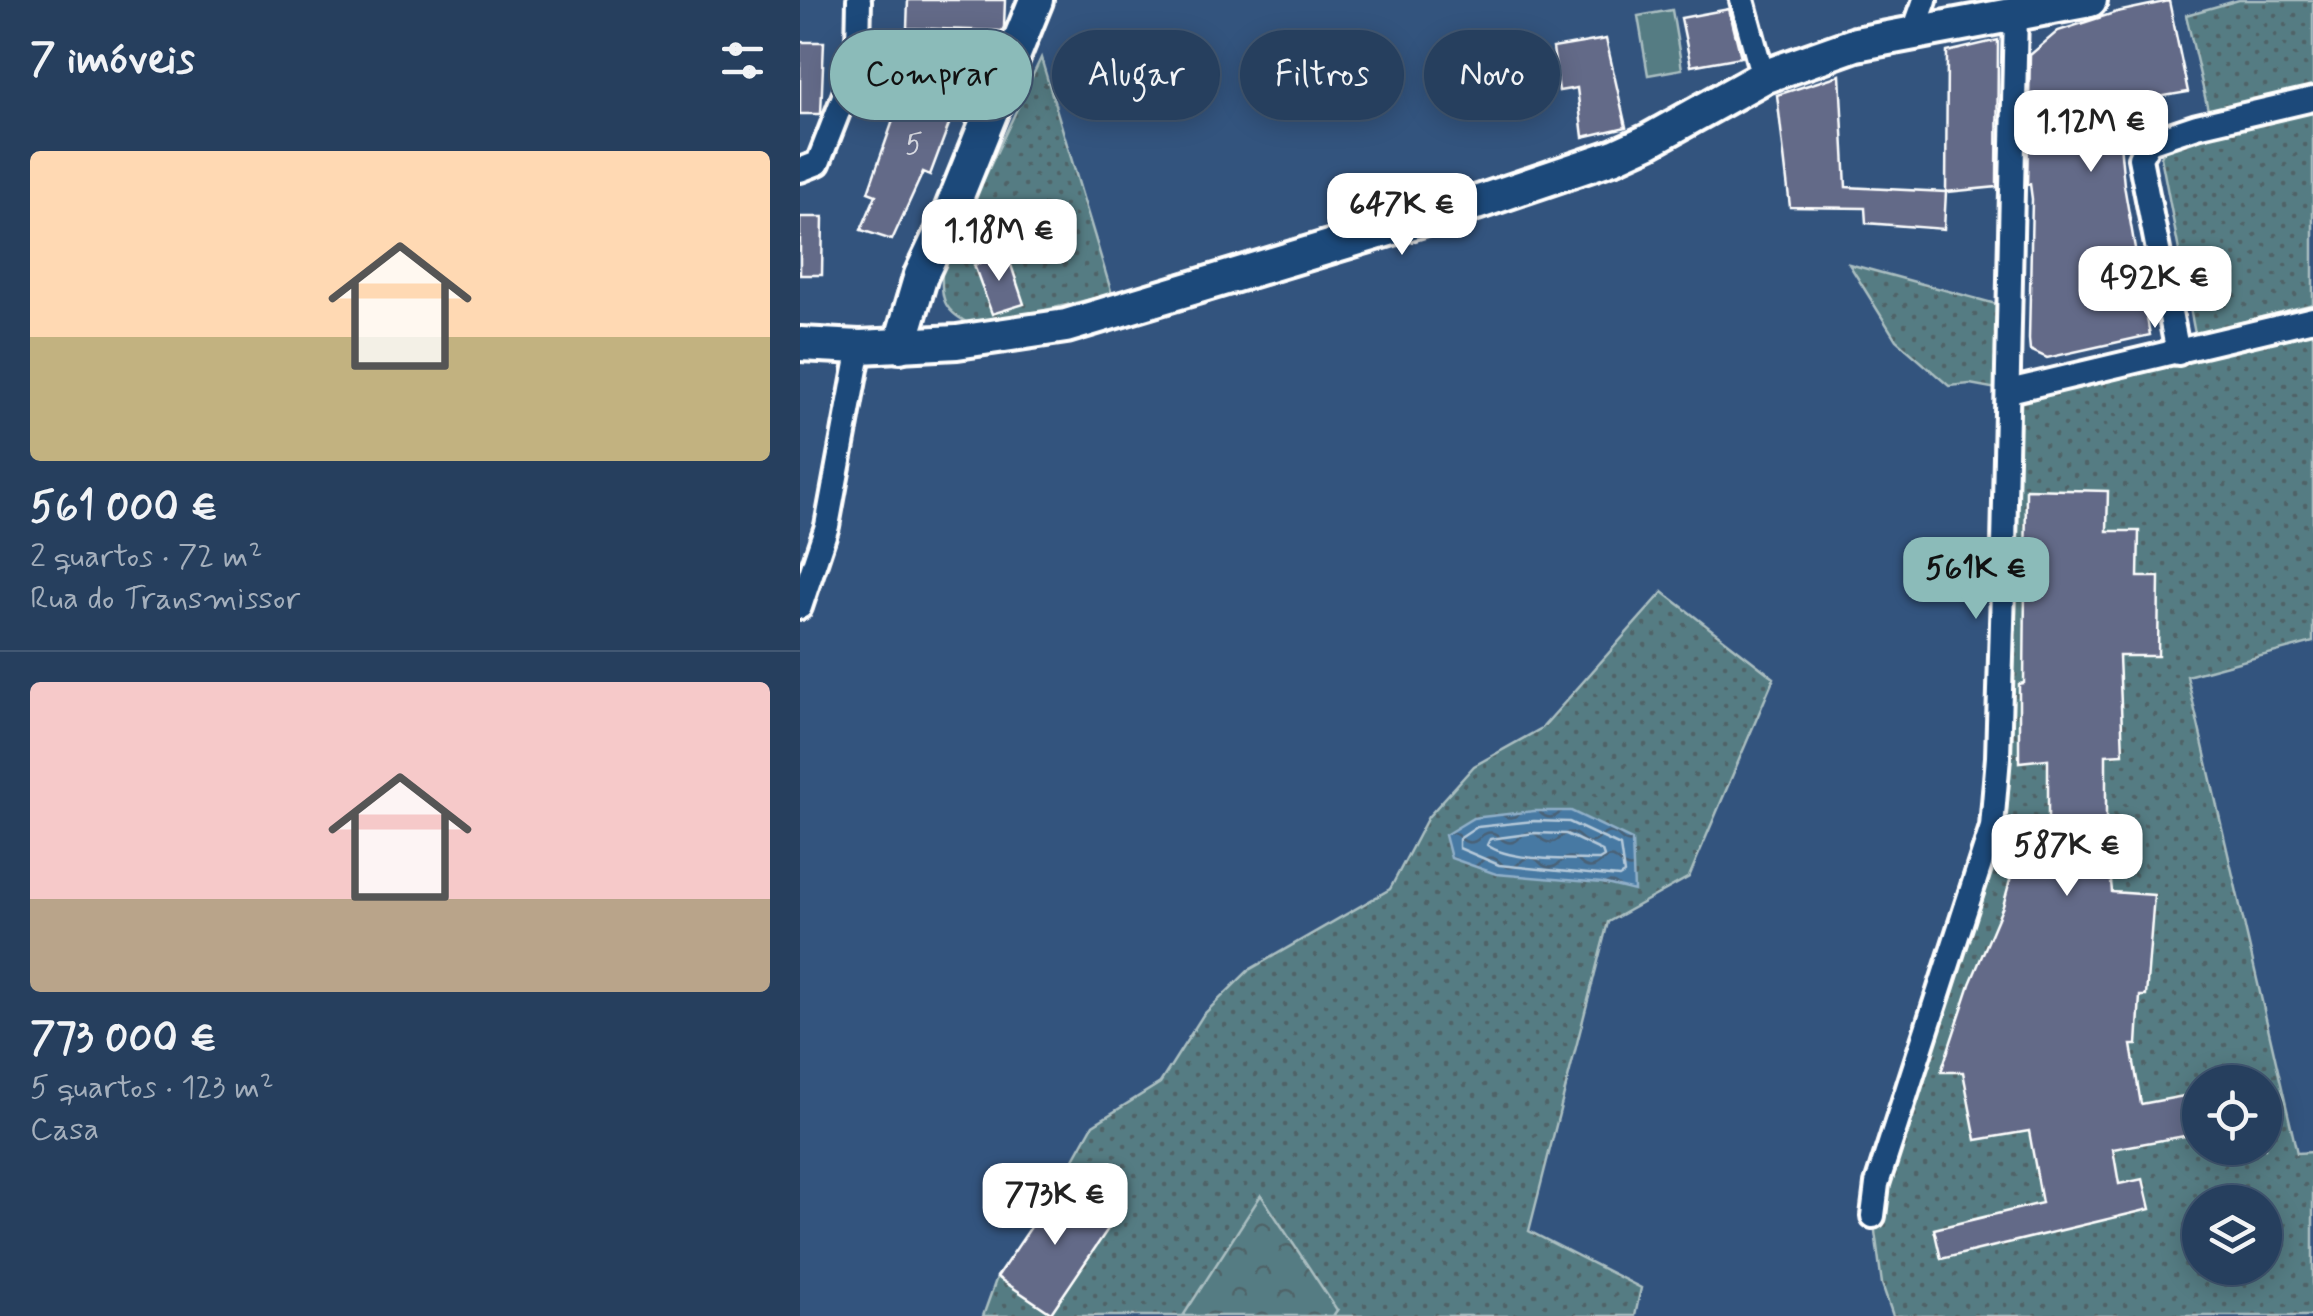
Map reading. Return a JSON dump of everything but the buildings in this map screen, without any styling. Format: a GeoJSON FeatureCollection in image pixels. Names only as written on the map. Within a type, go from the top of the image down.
{"type":"FeatureCollection","features":[{"type":"Feature","properties":{"kind":"main road"},"geometry":{"type":"LineString","coordinates":[[900,346],[921,275],[1036,0]]}},
{"type":"Feature","properties":{"kind":"main road"},"geometry":{"type":"LineString","coordinates":[[800,344],[900,346],[1012,336],[1066,326],[1476,203],[1631,149],[1763,76],[1856,44],[1920,15],[2016,13],[2090,0]]}},
{"type":"Feature","properties":{"kind":"street"},"geometry":{"type":"LineString","coordinates":[[800,170],[818,163],[850,82],[858,48],[860,0]]}},
{"type":"Feature","properties":{"kind":"street"},"geometry":{"type":"LineString","coordinates":[[1742,0],[1763,76]]}},
{"type":"Feature","properties":{"kind":"street"},"geometry":{"type":"LineString","coordinates":[[1873,1216],[1877,1184],[1992,827],[1998,756],[2009,391],[2007,307],[2016,13]]}},
{"type":"Feature","properties":{"kind":"street"},"geometry":{"type":"LineString","coordinates":[[2178,353],[2140,158],[2149,142],[2197,126],[2313,99]]}},
{"type":"Feature","properties":{"kind":"street"},"geometry":{"type":"LineString","coordinates":[[2009,391],[2313,319]]}},
{"type":"Feature","properties":{"kind":"street"},"geometry":{"type":"LineString","coordinates":[[800,607],[827,526],[860,347]]}},
{"type":"Feature","properties":{"kind":"green space"},"geometry":{"type":"Polygon","coordinates":[[[2239,0],[2313,0],[2313,304],[2195,334],[2161,157],[2169,142],[2212,127],[2186,15],[2239,0]]]}},
{"type":"Feature","properties":{"kind":"green space"},"geometry":{"type":"Polygon","coordinates":[[[1672,10],[1682,69],[1648,75],[1638,16],[1672,10]]]}},
{"type":"Feature","properties":{"kind":"green space"},"geometry":{"type":"Polygon","coordinates":[[[1041,58],[1052,95],[1052,120],[1060,120],[1112,294],[975,327],[956,316],[946,304],[942,268],[1012,120],[1032,120],[1032,77],[1041,58]]]}},
{"type":"Feature","properties":{"kind":"green space"},"geometry":{"type":"Polygon","coordinates":[[[1849,264],[2007,307],[2009,390],[2313,319],[2313,642],[2187,676],[2277,1065],[2182,1065],[2182,1165],[2282,1165],[2282,1088],[2297,1153],[2313,1152],[2313,1316],[1893,1316],[1882,1284],[1873,1216],[1992,827],[2008,391],[1970,384],[1949,386],[1896,340],[1849,264]]]}},
{"type":"Feature","properties":{"kind":"green space"},"geometry":{"type":"Polygon","coordinates":[[[1663,592],[1774,678],[1689,877],[1608,922],[1529,1231],[1641,1288],[1635,1316],[1333,1316],[1337,1310],[1184,1316],[983,1316],[997,1277],[1051,1313],[1113,1220],[1060,1184],[1093,1125],[1160,1083],[1203,1015],[1249,970],[1390,889],[1428,817],[1474,766],[1542,728],[1663,592]]]}},
{"type":"Feature","properties":{"kind":"green space"},"geometry":{"type":"Polygon","coordinates":[[[1261,1195],[1337,1310],[1333,1316],[1183,1316],[1261,1195]]]}},
{"type":"Feature","properties":{"kind":"water"},"geometry":{"type":"Polygon","coordinates":[[[1571,811],[1632,840],[1634,891],[1602,883],[1496,874],[1451,858],[1445,835],[1473,818],[1571,811]]]}}]}
